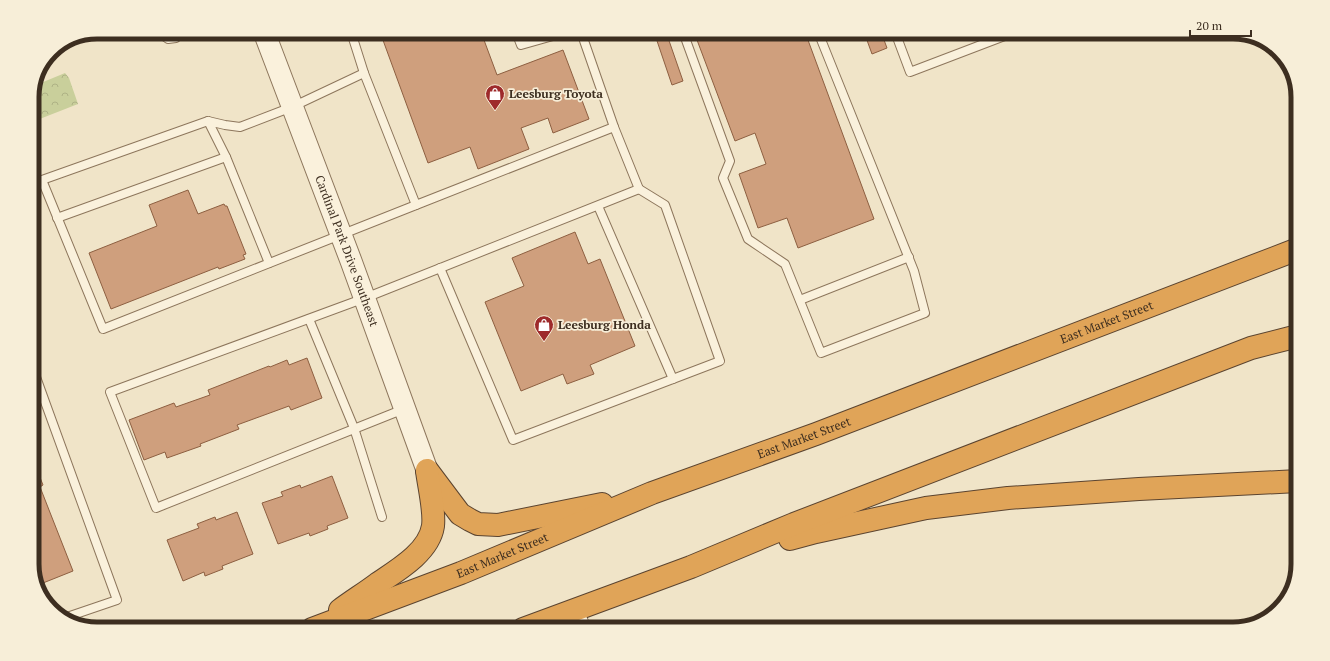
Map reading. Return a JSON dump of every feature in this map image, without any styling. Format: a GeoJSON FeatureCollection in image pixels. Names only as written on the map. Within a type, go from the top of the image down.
{"type":"FeatureCollection","features":[{"type":"Feature","properties":{"kind":"highway","name":"East Market Street"},"geometry":{"type":"LineString","coordinates":[[331,622],[461,573],[652,493],[816,434],[1291,252]]}},
{"type":"Feature","properties":{"kind":"highway"},"geometry":{"type":"LineString","coordinates":[[541,622],[691,567],[794,524],[1251,348],[1291,338]]}},
{"type":"Feature","properties":{"kind":"highway"},"geometry":{"type":"LineString","coordinates":[[427,470],[460,514],[478,524],[486,525],[498,525],[652,493]]}},
{"type":"Feature","properties":{"kind":"highway"},"geometry":{"type":"LineString","coordinates":[[322,622],[407,563],[419,552],[433,527],[427,470]]}},
{"type":"Feature","properties":{"kind":"highway"},"geometry":{"type":"LineString","coordinates":[[691,567],[816,532],[926,508],[1008,498],[1139,489],[1291,481]]}},
{"type":"Feature","properties":{"kind":"street","name":"Cardinal Park Drive Southeast"},"geometry":{"type":"LineString","coordinates":[[267,39],[406,408],[427,470]]}},
{"type":"Feature","properties":{"kind":"lane"},"geometry":{"type":"LineString","coordinates":[[353,39],[364,72],[416,205]]}},
{"type":"Feature","properties":{"kind":"lane"},"geometry":{"type":"LineString","coordinates":[[519,39],[521,45],[542,39]]}},
{"type":"Feature","properties":{"kind":"lane"},"geometry":{"type":"LineString","coordinates":[[440,268],[513,440],[720,361],[665,205],[639,189],[614,128],[584,39]]}},
{"type":"Feature","properties":{"kind":"lane"},"geometry":{"type":"LineString","coordinates":[[686,39],[730,161],[723,178],[748,239],[785,264],[821,353],[925,313],[909,257],[821,39]]}},
{"type":"Feature","properties":{"kind":"lane"},"geometry":{"type":"LineString","coordinates":[[898,39],[910,72],[997,39]]}},
{"type":"Feature","properties":{"kind":"lane"},"geometry":{"type":"LineString","coordinates":[[364,72],[292,107],[240,127],[208,121],[42,180],[103,329],[269,262],[614,128]]}},
{"type":"Feature","properties":{"kind":"lane"},"geometry":{"type":"LineString","coordinates":[[208,121],[226,157],[269,262]]}},
{"type":"Feature","properties":{"kind":"lane"},"geometry":{"type":"LineString","coordinates":[[57,218],[226,157]]}},
{"type":"Feature","properties":{"kind":"lane"},"geometry":{"type":"LineString","coordinates":[[406,408],[156,508],[110,392],[365,298],[639,189]]}},
{"type":"Feature","properties":{"kind":"lane"},"geometry":{"type":"LineString","coordinates":[[598,206],[673,379]]}},
{"type":"Feature","properties":{"kind":"lane"},"geometry":{"type":"LineString","coordinates":[[800,300],[909,257]]}},
{"type":"Feature","properties":{"kind":"lane"},"geometry":{"type":"LineString","coordinates":[[309,319],[354,428],[382,516]]}},
{"type":"Feature","properties":{"kind":"lane"},"geometry":{"type":"LineString","coordinates":[[39,385],[118,600],[71,616]]}},
{"type":"Feature","properties":{"kind":"lane"},"geometry":{"type":"LineString","coordinates":[[578,608],[584,622]]}},
{"type":"Feature","properties":{"kind":"green space"},"geometry":{"type":"Polygon","coordinates":[[[65,73],[69,78],[78,104],[39,119],[39,93],[41,83],[65,73]]]}},
{"type":"Feature","properties":{"kind":"building"},"geometry":{"type":"Polygon","coordinates":[[[383,39],[484,39],[497,75],[563,50],[589,119],[553,133],[548,118],[521,128],[529,149],[478,169],[470,147],[428,163],[383,39]]]}},
{"type":"Feature","properties":{"kind":"building"},"geometry":{"type":"Polygon","coordinates":[[[656,39],[668,39],[683,81],[672,85],[656,39]]]}},
{"type":"Feature","properties":{"kind":"building"},"geometry":{"type":"Polygon","coordinates":[[[697,39],[808,39],[874,219],[798,248],[787,218],[758,228],[739,174],[766,164],[755,133],[735,141],[697,39]]]}},
{"type":"Feature","properties":{"kind":"building"},"geometry":{"type":"Polygon","coordinates":[[[867,39],[884,39],[887,48],[872,54],[867,39]]]}},
{"type":"Feature","properties":{"kind":"building"},"geometry":{"type":"Polygon","coordinates":[[[188,190],[198,214],[224,204],[227,206],[246,254],[243,255],[245,259],[219,269],[218,267],[111,309],[89,253],[157,226],[149,205],[188,190]]]}},
{"type":"Feature","properties":{"kind":"building"},"geometry":{"type":"Polygon","coordinates":[[[575,232],[588,264],[600,259],[635,346],[590,365],[594,374],[567,384],[563,374],[521,391],[485,302],[524,286],[512,258],[575,232]]]}},
{"type":"Feature","properties":{"kind":"building"},"geometry":{"type":"Polygon","coordinates":[[[307,358],[322,398],[291,410],[289,406],[237,425],[239,429],[200,444],[201,446],[167,458],[165,452],[144,460],[129,420],[174,403],[176,407],[210,395],[208,390],[269,366],[270,367],[287,360],[289,365],[307,358]]]}},
{"type":"Feature","properties":{"kind":"building"},"geometry":{"type":"Polygon","coordinates":[[[39,475],[43,485],[40,487],[73,571],[43,583],[42,582],[39,568],[39,475]]]}},
{"type":"Feature","properties":{"kind":"building"},"geometry":{"type":"Polygon","coordinates":[[[332,476],[348,518],[327,526],[328,529],[310,536],[309,533],[278,544],[262,503],[283,496],[281,492],[300,485],[301,488],[332,476]]]}},
{"type":"Feature","properties":{"kind":"building"},"geometry":{"type":"Polygon","coordinates":[[[237,512],[253,554],[222,566],[223,569],[205,576],[204,572],[183,581],[167,540],[199,528],[197,524],[215,517],[216,520],[237,512]]]}},
{"type":"Feature","properties":{"kind":"place","name":"Leesburg Toyota"},"geometry":{"type":"Point","coordinates":[495,111]}},
{"type":"Feature","properties":{"kind":"place","name":"Leesburg Honda"},"geometry":{"type":"Point","coordinates":[544,342]}}]}
